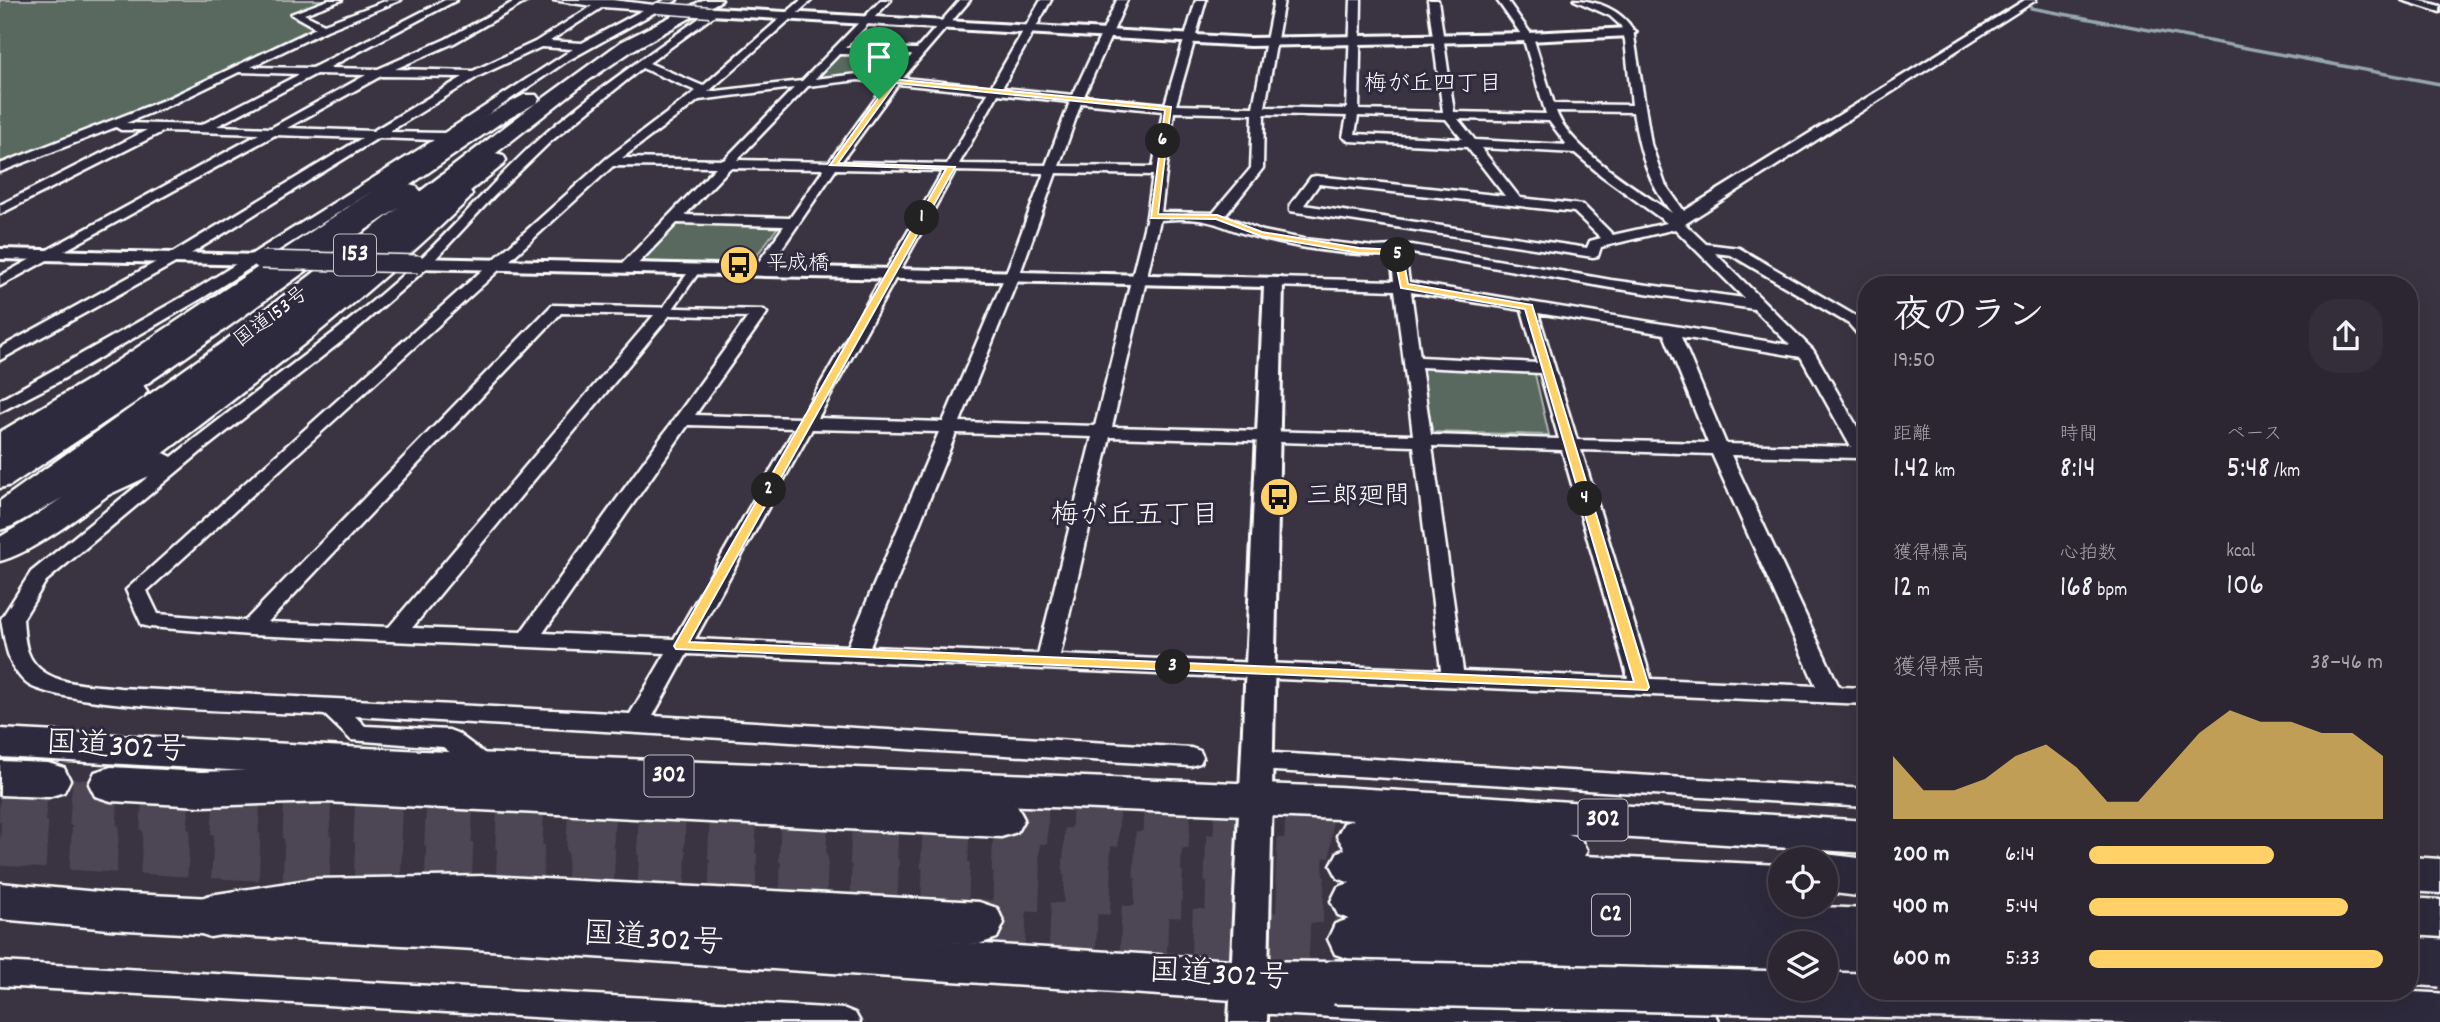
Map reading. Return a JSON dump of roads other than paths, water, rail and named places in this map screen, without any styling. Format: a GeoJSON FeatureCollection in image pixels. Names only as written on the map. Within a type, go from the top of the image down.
{"type":"FeatureCollection","features":[{"type":"Feature","properties":{"kind":"highway","name":"国道153号"},"geometry":{"type":"LineString","coordinates":[[0,479],[256,306],[531,98],[601,50],[693,0]]}},
{"type":"Feature","properties":{"kind":"highway","name":"国道153号"},"geometry":{"type":"LineString","coordinates":[[0,518],[235,346],[580,78],[627,46],[713,8],[740,0]]}},
{"type":"Feature","properties":{"kind":"highway","name":"153"},"geometry":{"type":"LineString","coordinates":[[0,551],[75,504],[152,449],[352,290],[428,227],[495,160],[542,118],[558,96]]}},
{"type":"Feature","properties":{"kind":"highway","name":"153"},"geometry":{"type":"LineString","coordinates":[[0,444],[103,383],[492,120],[531,98]]}},
{"type":"Feature","properties":{"kind":"highway"},"geometry":{"type":"LineString","coordinates":[[0,518],[97,464],[260,343],[495,160]]}},
{"type":"Feature","properties":{"kind":"highway"},"geometry":{"type":"LineString","coordinates":[[0,460],[145,372],[369,215],[409,192]]}},
{"type":"Feature","properties":{"kind":"highway","name":"国道302号"},"geometry":{"type":"LineString","coordinates":[[0,743],[487,768],[1255,800],[1349,888],[1858,955]]}},
{"type":"Feature","properties":{"kind":"highway"},"geometry":{"type":"LineString","coordinates":[[0,778],[48,780]]}},
{"type":"Feature","properties":{"kind":"highway"},"geometry":{"type":"LineString","coordinates":[[105,783],[201,789],[326,785],[1001,819]]}},
{"type":"Feature","properties":{"kind":"highway","name":"国道302号"},"geometry":{"type":"LineString","coordinates":[[0,901],[210,916],[475,929],[1248,1001],[1349,888],[1858,838]]}},
{"type":"Feature","properties":{"kind":"highway"},"geometry":{"type":"LineString","coordinates":[[1349,888],[1768,869]]}},
{"type":"Feature","properties":{"kind":"highway"},"geometry":{"type":"LineString","coordinates":[[1838,875],[1858,877]]}},
{"type":"Feature","properties":{"kind":"highway"},"geometry":{"type":"LineString","coordinates":[[2418,875],[2440,876]]}},
{"type":"Feature","properties":{"kind":"highway","name":"C2"},"geometry":{"type":"LineString","coordinates":[[1349,888],[1768,885]]}},
{"type":"Feature","properties":{"kind":"highway"},"geometry":{"type":"LineString","coordinates":[[1349,888],[1768,950]]}},
{"type":"Feature","properties":{"kind":"highway","name":"C2"},"geometry":{"type":"LineString","coordinates":[[1349,888],[1858,929]]}},
{"type":"Feature","properties":{"kind":"highway"},"geometry":{"type":"LineString","coordinates":[[1838,888],[1858,889]]}},
{"type":"Feature","properties":{"kind":"highway"},"geometry":{"type":"LineString","coordinates":[[210,916],[314,899],[487,896],[979,923]]}},
{"type":"Feature","properties":{"kind":"highway"},"geometry":{"type":"LineString","coordinates":[[2418,919],[2440,920]]}},
{"type":"Feature","properties":{"kind":"highway"},"geometry":{"type":"LineString","coordinates":[[1838,954],[1858,953]]}},
{"type":"Feature","properties":{"kind":"highway"},"geometry":{"type":"LineString","coordinates":[[2418,962],[2440,963]]}},
{"type":"Feature","properties":{"kind":"highway","name":"国道302号"},"geometry":{"type":"LineString","coordinates":[[2204,1000],[2440,1015]]}},
{"type":"Feature","properties":{"kind":"street"},"geometry":{"type":"LineString","coordinates":[[324,28],[296,14],[337,0]]}},
{"type":"Feature","properties":{"kind":"street"},"geometry":{"type":"LineString","coordinates":[[0,168],[112,126],[324,28],[396,0]]}},
{"type":"Feature","properties":{"kind":"street"},"geometry":{"type":"LineString","coordinates":[[205,128],[452,0]]}},
{"type":"Feature","properties":{"kind":"street"},"geometry":{"type":"LineString","coordinates":[[0,282],[378,73],[450,41],[524,0]]}},
{"type":"Feature","properties":{"kind":"street"},"geometry":{"type":"LineString","coordinates":[[558,0],[656,8],[713,8],[788,17],[868,19],[1271,42],[1528,37],[1630,32]]}},
{"type":"Feature","properties":{"kind":"street"},"geometry":{"type":"LineString","coordinates":[[0,407],[125,339],[257,260],[583,46],[672,0]]}},
{"type":"Feature","properties":{"kind":"street"},"geometry":{"type":"LineString","coordinates":[[807,0],[700,93],[610,162],[136,590],[150,620],[250,628],[1858,696]]}},
{"type":"Feature","properties":{"kind":"street"},"geometry":{"type":"LineString","coordinates":[[626,268],[886,0]]}},
{"type":"Feature","properties":{"kind":"street"},"geometry":{"type":"LineString","coordinates":[[760,270],[894,81],[947,24],[965,0]]}},
{"type":"Feature","properties":{"kind":"street"},"geometry":{"type":"LineString","coordinates":[[638,723],[1045,0]]}},
{"type":"Feature","properties":{"kind":"street"},"geometry":{"type":"LineString","coordinates":[[856,654],[1012,276],[1077,99],[1122,0]]}},
{"type":"Feature","properties":{"kind":"street"},"geometry":{"type":"LineString","coordinates":[[1047,662],[1153,216],[1169,108],[1201,0]]}},
{"type":"Feature","properties":{"kind":"street"},"geometry":{"type":"LineString","coordinates":[[1217,217],[1256,168],[1254,134],[1257,110],[1279,0]]}},
{"type":"Feature","properties":{"kind":"street"},"geometry":{"type":"LineString","coordinates":[[1356,0],[1353,113],[1349,137],[1577,149]]}},
{"type":"Feature","properties":{"kind":"street"},"geometry":{"type":"LineString","coordinates":[[1433,0],[1449,115],[1515,200]]}},
{"type":"Feature","properties":{"kind":"street"},"geometry":{"type":"LineString","coordinates":[[1502,0],[1528,37],[1551,113],[1577,149],[1680,221]]}},
{"type":"Feature","properties":{"kind":"street"},"geometry":{"type":"LineString","coordinates":[[1579,0],[1622,19],[1630,32],[1638,109],[1654,172],[1667,202],[1704,248],[1807,354],[1858,441]]}},
{"type":"Feature","properties":{"kind":"street"},"geometry":{"type":"LineString","coordinates":[[1610,240],[1578,208],[1515,200],[1316,180],[1295,208],[1593,253],[1595,244],[1610,240],[1680,221],[2031,0]]}},
{"type":"Feature","properties":{"kind":"street"},"geometry":{"type":"LineString","coordinates":[[2406,0],[2440,9]]}},
{"type":"Feature","properties":{"kind":"street"},"geometry":{"type":"LineString","coordinates":[[0,355],[174,258],[475,74],[539,44],[604,2]]}},
{"type":"Feature","properties":{"kind":"street"},"geometry":{"type":"LineString","coordinates":[[713,8],[546,139],[488,194],[421,264],[279,383],[113,513],[38,578],[12,619],[17,653],[34,678],[55,687],[120,696],[638,723],[1191,757]]}},
{"type":"Feature","properties":{"kind":"street"},"geometry":{"type":"LineString","coordinates":[[539,44],[583,46]]}},
{"type":"Feature","properties":{"kind":"street"},"geometry":{"type":"LineString","coordinates":[[837,51],[921,52]]}},
{"type":"Feature","properties":{"kind":"street"},"geometry":{"type":"LineString","coordinates":[[641,64],[700,93],[858,77],[1169,108],[1449,115],[1638,109]]}},
{"type":"Feature","properties":{"kind":"street"},"geometry":{"type":"LineString","coordinates":[[237,70],[475,74]]}},
{"type":"Feature","properties":{"kind":"street"},"geometry":{"type":"LineString","coordinates":[[112,126],[445,138]]}},
{"type":"Feature","properties":{"kind":"street"},"geometry":{"type":"LineString","coordinates":[[0,210],[163,127]]}},
{"type":"Feature","properties":{"kind":"street"},"geometry":{"type":"LineString","coordinates":[[610,162],[1161,171]]}},
{"type":"Feature","properties":{"kind":"street"},"geometry":{"type":"LineString","coordinates":[[1153,216],[1217,217],[1261,234],[1359,250],[1398,252],[1412,249],[1611,284],[1759,305]]}},
{"type":"Feature","properties":{"kind":"street"},"geometry":{"type":"LineString","coordinates":[[674,219],[793,222]]}},
{"type":"Feature","properties":{"kind":"street"},"geometry":{"type":"LineString","coordinates":[[1704,248],[1734,251],[1858,325]]}},
{"type":"Feature","properties":{"kind":"street"},"geometry":{"type":"LineString","coordinates":[[1398,252],[1454,679]]}},
{"type":"Feature","properties":{"kind":"street"},"geometry":{"type":"LineString","coordinates":[[0,254],[1404,286],[1807,354]]}},
{"type":"Feature","properties":{"kind":"street"},"geometry":{"type":"LineString","coordinates":[[395,634],[666,310],[696,269]]}},
{"type":"Feature","properties":{"kind":"street"},"geometry":{"type":"LineString","coordinates":[[1274,282],[1248,1001],[1704,1022]]}},
{"type":"Feature","properties":{"kind":"street"},"geometry":{"type":"LineString","coordinates":[[1529,307],[1568,445],[1643,687]]}},
{"type":"Feature","properties":{"kind":"street"},"geometry":{"type":"LineString","coordinates":[[250,628],[557,308],[759,313],[527,640]]}},
{"type":"Feature","properties":{"kind":"street"},"geometry":{"type":"LineString","coordinates":[[1670,330],[1719,449],[1831,695]]}},
{"type":"Feature","properties":{"kind":"street"},"geometry":{"type":"LineString","coordinates":[[0,421],[107,360],[125,339]]}},
{"type":"Feature","properties":{"kind":"street"},"geometry":{"type":"LineString","coordinates":[[1411,362],[1548,368]]}},
{"type":"Feature","properties":{"kind":"street"},"geometry":{"type":"LineString","coordinates":[[75,504],[145,471],[242,399],[279,383]]}},
{"type":"Feature","properties":{"kind":"street"},"geometry":{"type":"LineString","coordinates":[[685,420],[1858,455]]}},
{"type":"Feature","properties":{"kind":"street"},"geometry":{"type":"LineString","coordinates":[[331,707],[359,734],[449,739],[487,768]]}},
{"type":"Feature","properties":{"kind":"street"},"geometry":{"type":"LineString","coordinates":[[1256,761],[1858,797]]}},
{"type":"Feature","properties":{"kind":"street"},"geometry":{"type":"LineString","coordinates":[[2418,941],[2440,969]]}},
{"type":"Feature","properties":{"kind":"street"},"geometry":{"type":"LineString","coordinates":[[0,974],[845,1022]]}},
{"type":"Feature","properties":{"kind":"street"},"geometry":{"type":"LineString","coordinates":[[2234,1000],[2250,1022]]}},
{"type":"Feature","properties":{"kind":"waterway"},"geometry":{"type":"LineString","coordinates":[[2031,8],[2440,84]]}},
{"type":"Feature","properties":{"kind":"tunnel"},"geometry":{"type":"LineString","coordinates":[[0,798],[260,814],[1355,865]]}},
{"type":"Feature","properties":{"kind":"tunnel"},"geometry":{"type":"LineString","coordinates":[[1001,819],[1181,825],[1360,836]]}},
{"type":"Feature","properties":{"kind":"tunnel"},"geometry":{"type":"LineString","coordinates":[[0,842],[237,856],[1355,901]]}},
{"type":"Feature","properties":{"kind":"tunnel"},"geometry":{"type":"LineString","coordinates":[[979,923],[1353,939]]}},
{"type":"Feature","properties":{"kind":"place","name":"平成橋"},"geometry":{"type":"Point","coordinates":[739,265]}},
{"type":"Feature","properties":{"kind":"place","name":"三郎廻間"},"geometry":{"type":"Point","coordinates":[1279,497]}},
{"type":"Feature","properties":{"kind":"district","name":"梅が丘四丁目"},"geometry":{"type":"Point","coordinates":[1433,85]}},
{"type":"Feature","properties":{"kind":"district","name":"梅が丘五丁目"},"geometry":{"type":"Point","coordinates":[1135,518]}}]}
